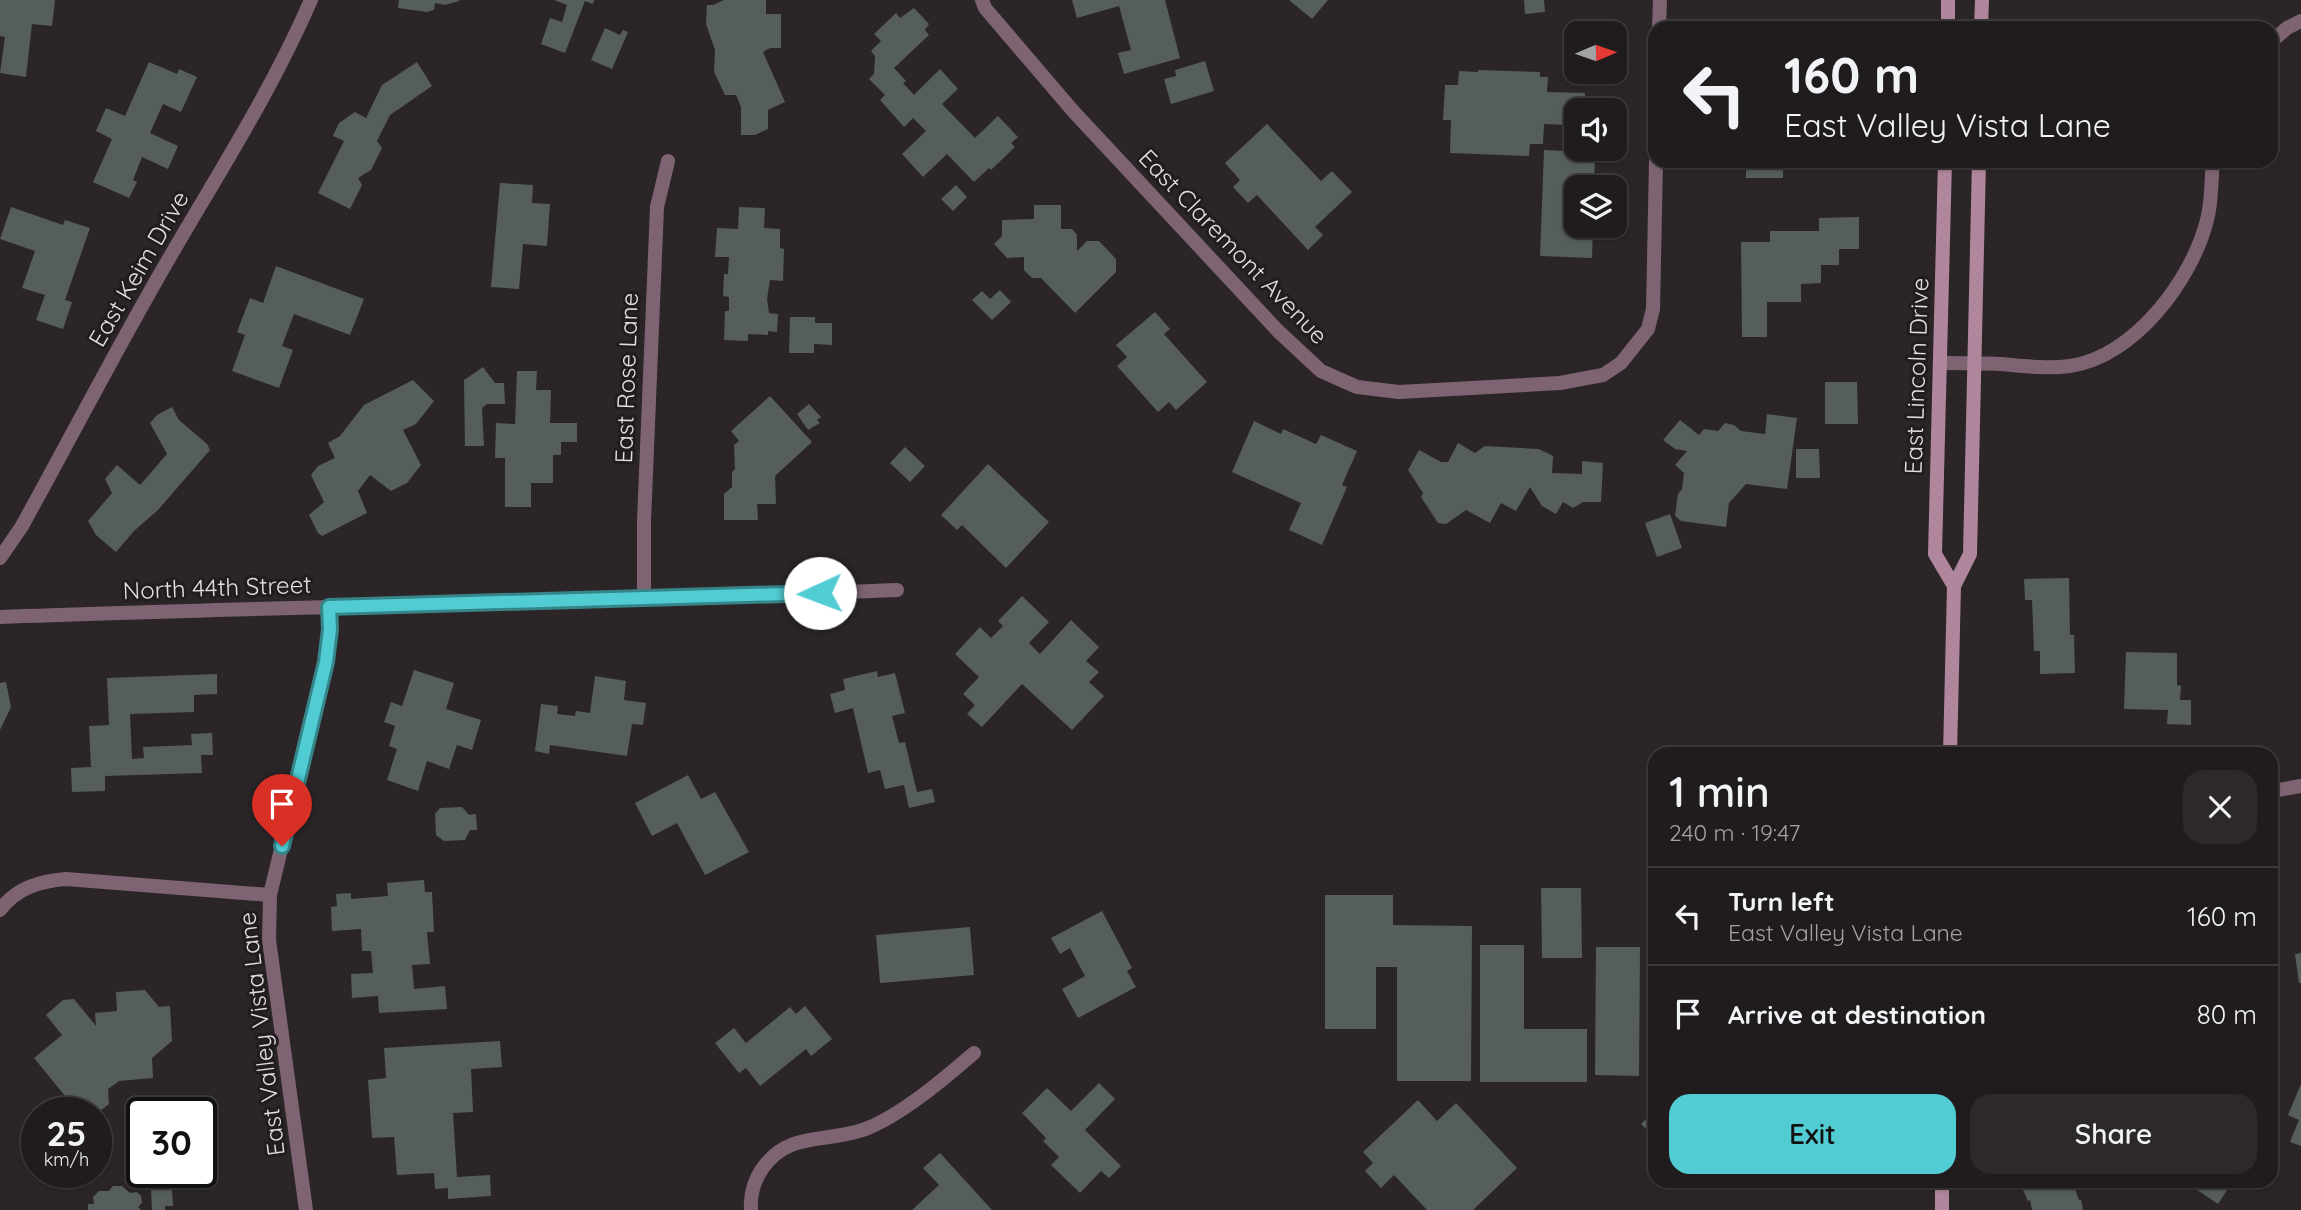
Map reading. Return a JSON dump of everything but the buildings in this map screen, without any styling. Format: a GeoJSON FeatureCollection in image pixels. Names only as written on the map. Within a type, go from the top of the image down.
{"type":"FeatureCollection","features":[{"type":"Feature","properties":{"kind":"main road"},"geometry":{"type":"LineString","coordinates":[[1948,0],[1948,21]]}},
{"type":"Feature","properties":{"kind":"main road"},"geometry":{"type":"LineString","coordinates":[[1981,21],[1982,0]]}},
{"type":"Feature","properties":{"kind":"main road","name":"East Lincoln Drive"},"geometry":{"type":"LineString","coordinates":[[1945,168],[1935,554],[1954,586]]}},
{"type":"Feature","properties":{"kind":"main road"},"geometry":{"type":"LineString","coordinates":[[1950,747],[1954,586],[1970,554],[1979,168]]}},
{"type":"Feature","properties":{"kind":"main road"},"geometry":{"type":"LineString","coordinates":[[1942,1188],[1942,1210]]}},
{"type":"Feature","properties":{"kind":"street","name":"East Keim Drive"},"geometry":{"type":"LineString","coordinates":[[0,558],[22,526],[147,297],[237,144],[282,63],[311,0]]}},
{"type":"Feature","properties":{"kind":"street","name":"East Claremont Avenue"},"geometry":{"type":"LineString","coordinates":[[982,0],[985,8],[1073,111],[1278,331],[1321,371],[1357,387],[1399,392],[1560,383],[1604,375],[1621,363],[1648,329],[1653,309],[1656,168]]}},
{"type":"Feature","properties":{"kind":"street"},"geometry":{"type":"LineString","coordinates":[[1659,21],[1660,0]]}},
{"type":"Feature","properties":{"kind":"street"},"geometry":{"type":"LineString","coordinates":[[2278,36],[2301,21]]}},
{"type":"Feature","properties":{"kind":"street","name":"East Rose Lane"},"geometry":{"type":"LineString","coordinates":[[644,598],[644,521],[657,207],[668,161]]}},
{"type":"Feature","properties":{"kind":"street"},"geometry":{"type":"LineString","coordinates":[[1941,363],[2071,366],[2099,359],[2121,346],[2144,327],[2170,296],[2195,251],[2207,219],[2212,168]]}},
{"type":"Feature","properties":{"kind":"street","name":"North 44th Street"},"geometry":{"type":"LineString","coordinates":[[0,617],[897,590]]}},
{"type":"Feature","properties":{"kind":"street","name":"East Valley Vista Lane"},"geometry":{"type":"LineString","coordinates":[[306,1210],[269,940],[270,895],[326,662],[330,629],[329,607]]}},
{"type":"Feature","properties":{"kind":"street"},"geometry":{"type":"LineString","coordinates":[[2278,789],[2301,786]]}},
{"type":"Feature","properties":{"kind":"street"},"geometry":{"type":"LineString","coordinates":[[0,910],[23,889],[47,881],[66,879],[270,895]]}},
{"type":"Feature","properties":{"kind":"street"},"geometry":{"type":"LineString","coordinates":[[751,1210],[755,1179],[769,1158],[792,1143],[867,1128],[944,1079],[974,1053]]}},
{"type":"Feature","properties":{"kind":"route"},"geometry":{"type":"LineString","coordinates":[[282,846],[326,662],[330,629],[329,607],[820,593]]}}]}
